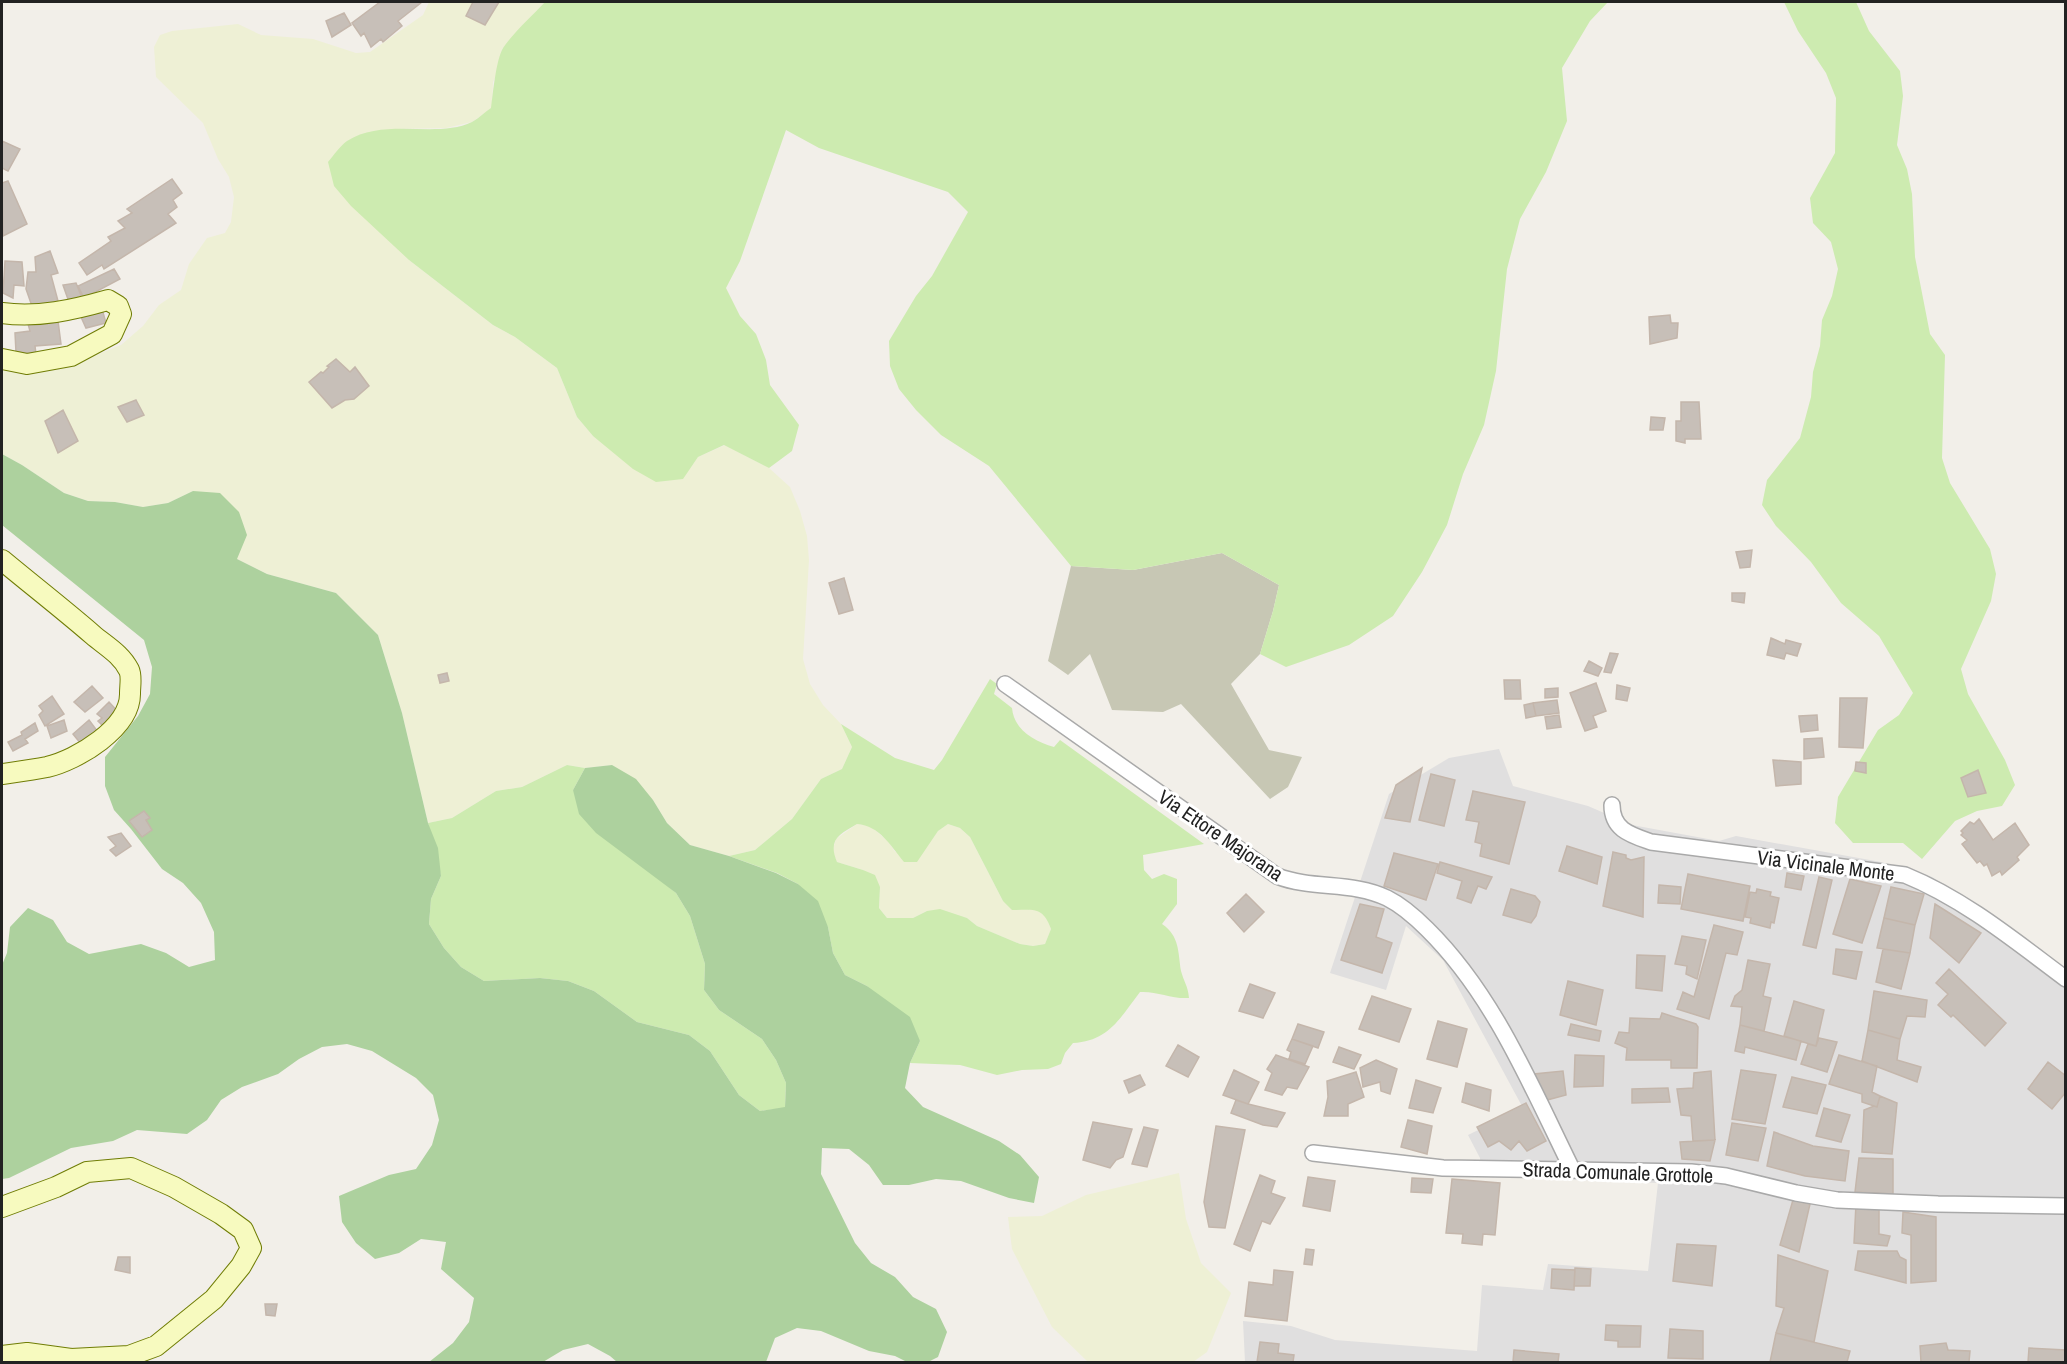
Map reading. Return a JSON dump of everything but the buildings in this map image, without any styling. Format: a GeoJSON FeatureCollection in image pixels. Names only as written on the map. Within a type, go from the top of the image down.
{"type":"FeatureCollection","features":[{"type":"Feature","properties":{"kind":"street"},"geometry":{"type":"LineString","coordinates":[[2,313],[33,315],[73,310],[108,300],[118,306],[121,314],[112,334],[71,356],[27,364],[2,359]]}},
{"type":"Feature","properties":{"kind":"street"},"geometry":{"type":"LineString","coordinates":[[2,560],[115,651],[130,671],[130,700],[122,719],[110,731],[76,756],[48,767],[2,774]]}},
{"type":"Feature","properties":{"kind":"street","name":"Via Ettore Majorana"},"geometry":{"type":"LineString","coordinates":[[1005,684],[1277,876],[1291,882],[1339,885],[1366,890],[1404,908],[1445,946],[1465,970],[1512,1048],[1572,1169]]}},
{"type":"Feature","properties":{"kind":"street","name":"Via Vicinale Monte"},"geometry":{"type":"LineString","coordinates":[[1612,805],[1612,815],[1619,827],[1652,842],[1905,875],[1938,890],[2003,932],[2066,979]]}},
{"type":"Feature","properties":{"kind":"street","name":"Strada Comunale Grottole"},"geometry":{"type":"LineString","coordinates":[[1313,1153],[1443,1168],[1691,1172],[1734,1177],[1796,1193],[1837,1200],[2066,1206]]}},
{"type":"Feature","properties":{"kind":"street"},"geometry":{"type":"LineString","coordinates":[[2,1207],[56,1187],[87,1172],[131,1168],[174,1187],[221,1214],[243,1230],[251,1248],[241,1266],[214,1299],[156,1346],[129,1356],[71,1359],[27,1353],[2,1356]]}},
{"type":"Feature","properties":{"kind":"shaded area"},"geometry":{"type":"Polygon","coordinates":[[[429,2],[545,2],[502,49],[493,82],[492,108],[472,122],[446,128],[395,129],[409,260],[493,325],[515,337],[557,368],[577,417],[593,436],[682,479],[698,457],[725,445],[769,468],[790,487],[800,511],[807,536],[809,560],[803,659],[810,684],[823,705],[841,724],[852,747],[842,769],[821,779],[792,819],[755,850],[729,856],[690,845],[667,823],[653,800],[612,765],[585,768],[567,765],[522,787],[496,791],[452,818],[428,823],[402,713],[378,635],[336,593],[267,574],[237,559],[193,491],[168,503],[143,507],[115,502],[88,501],[64,493],[2,454],[2,368],[69,366],[121,345],[143,326],[159,305],[181,290],[189,264],[207,238],[225,233],[231,222],[234,197],[229,177],[218,159],[203,123],[156,77],[154,47],[160,35],[172,31],[238,24],[261,35],[313,39],[356,53],[370,52],[423,15],[429,2]]]}},
{"type":"Feature","properties":{"kind":"shaded area"},"geometry":{"type":"Polygon","coordinates":[[[1222,553],[1279,585],[1260,654],[1231,684],[1269,750],[1302,757],[1288,787],[1270,799],[1181,704],[1163,712],[1112,710],[1090,654],[1068,675],[1048,661],[1071,566],[1133,570],[1222,553]]]}},
{"type":"Feature","properties":{"kind":"shaded area"},"geometry":{"type":"Polygon","coordinates":[[[1499,749],[1513,786],[1588,806],[1632,825],[1719,841],[1736,836],[1881,862],[1932,877],[2065,968],[2065,1362],[1245,1362],[1243,1321],[1291,1326],[1335,1340],[1477,1351],[1482,1285],[1543,1290],[1548,1264],[1648,1271],[1658,1183],[1481,1176],[1480,1158],[1468,1135],[1523,1108],[1443,960],[1406,926],[1386,990],[1330,973],[1389,794],[1449,758],[1499,749]]]}},
{"type":"Feature","properties":{"kind":"shaded area"},"geometry":{"type":"Polygon","coordinates":[[[857,824],[869,825],[889,842],[895,852],[930,841],[948,824],[960,828],[970,837],[1003,901],[1037,910],[1047,917],[1051,929],[1045,944],[1033,946],[1020,944],[977,926],[967,918],[927,911],[913,918],[887,918],[879,908],[880,887],[863,870],[837,862],[832,851],[836,839],[857,824]]]}},
{"type":"Feature","properties":{"kind":"shaded area"},"geometry":{"type":"Polygon","coordinates":[[[1179,1173],[1186,1219],[1201,1263],[1231,1293],[1207,1352],[1193,1362],[1088,1362],[1052,1327],[1012,1249],[1008,1217],[1042,1216],[1086,1195],[1179,1173]]]}},
{"type":"Feature","properties":{"kind":"green space"},"geometry":{"type":"Polygon","coordinates":[[[545,2],[1608,2],[1590,21],[1562,68],[1567,121],[1546,172],[1520,219],[1507,269],[1496,371],[1484,425],[1463,474],[1447,525],[1422,572],[1393,616],[1349,645],[1286,667],[1260,654],[1279,585],[1222,553],[1133,570],[1071,566],[989,466],[941,435],[916,410],[899,389],[890,366],[889,341],[916,296],[932,276],[968,212],[948,192],[819,148],[786,130],[740,261],[726,288],[740,316],[756,334],[766,360],[770,385],[799,425],[792,451],[769,468],[724,445],[698,457],[683,479],[656,482],[633,469],[593,436],[577,417],[557,368],[515,337],[493,325],[409,260],[351,206],[334,186],[328,162],[344,143],[362,134],[394,129],[443,129],[458,127],[477,119],[491,108],[497,68],[503,48],[545,2]]]}},
{"type":"Feature","properties":{"kind":"green space"},"geometry":{"type":"Polygon","coordinates":[[[1784,2],[1856,2],[1869,31],[1900,71],[1903,96],[1897,145],[1907,169],[1912,194],[1915,257],[1930,334],[1945,355],[1942,458],[1950,483],[1990,549],[1996,574],[1991,601],[1961,669],[1968,694],[2005,760],[2015,785],[2002,806],[1977,811],[1955,821],[1922,859],[1903,843],[1853,843],[1835,823],[1838,797],[1878,730],[1899,715],[1913,693],[1879,636],[1841,603],[1811,562],[1776,526],[1762,505],[1767,480],[1800,438],[1811,397],[1822,320],[1832,296],[1838,269],[1831,242],[1813,223],[1810,198],[1835,153],[1836,98],[1826,73],[1798,31],[1784,2]]]}},
{"type":"Feature","properties":{"kind":"green space"},"geometry":{"type":"Polygon","coordinates":[[[2,454],[64,493],[88,501],[115,502],[143,507],[168,503],[193,491],[220,493],[239,512],[247,535],[237,559],[267,574],[336,593],[378,635],[402,713],[428,823],[438,848],[441,876],[431,899],[429,924],[444,948],[461,967],[484,981],[540,978],[568,981],[594,991],[637,1022],[689,1035],[710,1051],[739,1095],[760,1111],[785,1107],[786,1083],[776,1060],[762,1039],[719,1010],[704,990],[705,964],[690,916],[676,893],[596,833],[579,814],[573,790],[585,768],[612,765],[636,779],[653,800],[667,823],[690,845],[776,873],[798,884],[818,901],[828,927],[833,953],[845,975],[867,986],[910,1017],[920,1041],[910,1063],[905,1088],[923,1107],[999,1141],[1020,1155],[1039,1177],[1034,1203],[1009,1198],[961,1181],[936,1179],[909,1185],[883,1185],[869,1165],[849,1149],[822,1148],[821,1174],[855,1243],[871,1263],[895,1277],[913,1297],[936,1309],[947,1332],[938,1357],[928,1362],[907,1362],[895,1356],[869,1351],[821,1331],[797,1328],[775,1338],[766,1362],[617,1362],[588,1344],[563,1350],[543,1362],[429,1362],[453,1343],[469,1322],[474,1298],[441,1269],[446,1242],[421,1239],[399,1253],[375,1259],[356,1243],[342,1222],[339,1196],[389,1175],[416,1169],[432,1145],[439,1120],[433,1095],[416,1078],[372,1051],[347,1044],[322,1047],[299,1059],[278,1074],[242,1087],[221,1100],[207,1120],[187,1134],[137,1130],[113,1141],[71,1148],[9,1178],[2,1179],[2,965],[7,953],[10,927],[28,908],[53,920],[67,942],[89,954],[141,944],[166,953],[189,967],[215,960],[214,932],[201,903],[183,883],[162,869],[114,810],[105,786],[105,757],[138,716],[150,694],[152,667],[144,640],[2,525],[2,454]]]}},
{"type":"Feature","properties":{"kind":"green space"},"geometry":{"type":"Polygon","coordinates":[[[990,679],[997,684],[994,694],[1012,708],[1017,723],[1026,734],[1054,747],[1060,740],[1204,844],[1143,855],[1144,870],[1152,879],[1164,874],[1177,879],[1177,904],[1162,924],[1175,939],[1189,998],[1140,992],[1120,1019],[1105,1033],[1096,1038],[1073,1043],[1065,1053],[1061,1064],[1048,1069],[1022,1070],[997,1075],[960,1065],[910,1063],[920,1041],[867,986],[845,975],[833,953],[828,927],[798,884],[777,873],[729,856],[755,850],[792,819],[821,779],[842,769],[852,747],[841,724],[895,758],[934,770],[990,679]],[[857,824],[840,835],[834,843],[834,855],[837,862],[875,875],[880,887],[879,908],[887,918],[913,918],[927,911],[940,909],[967,918],[977,926],[1020,944],[1033,946],[1045,944],[1051,929],[1044,916],[1036,911],[1012,910],[1003,901],[970,837],[960,828],[948,824],[938,831],[917,862],[904,862],[884,837],[857,824]]]}},
{"type":"Feature","properties":{"kind":"green space"},"geometry":{"type":"Polygon","coordinates":[[[567,765],[585,768],[573,790],[657,877],[676,893],[690,916],[705,964],[704,990],[719,1010],[762,1039],[776,1060],[786,1083],[785,1108],[760,1111],[739,1095],[710,1051],[689,1035],[637,1022],[594,991],[568,981],[540,978],[484,981],[461,967],[444,948],[429,924],[431,899],[441,876],[428,823],[452,818],[496,791],[522,787],[567,765]]]}}]}
